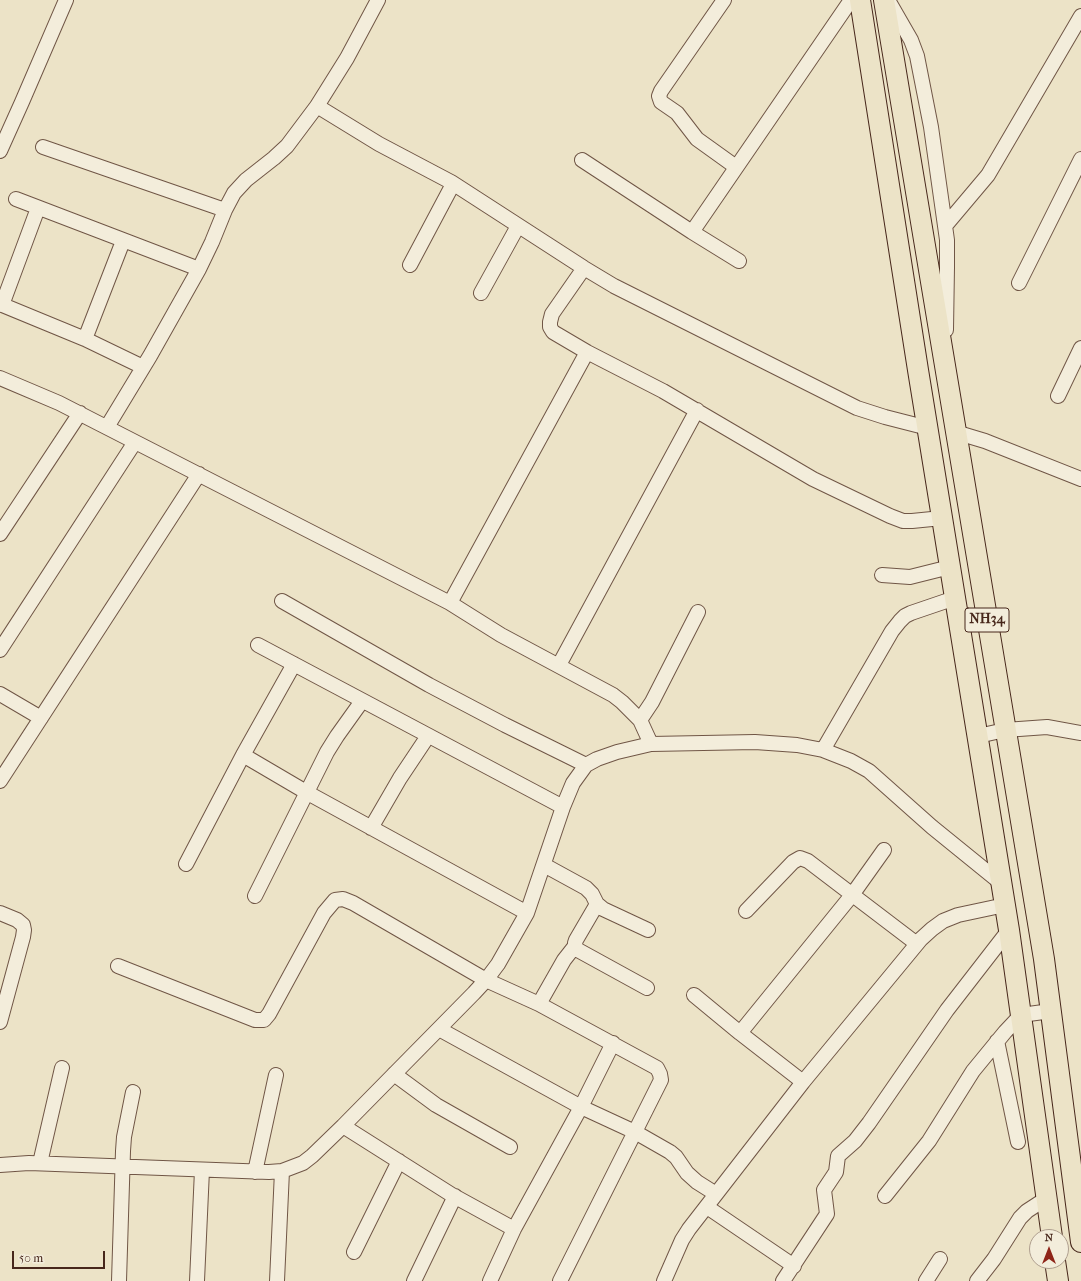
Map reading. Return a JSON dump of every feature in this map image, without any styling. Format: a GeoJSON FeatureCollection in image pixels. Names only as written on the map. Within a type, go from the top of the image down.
{"type":"FeatureCollection","features":[{"type":"Feature","properties":{"kind":"highway","name":"NH34"},"geometry":{"type":"LineString","coordinates":[[860,0],[1009,930],[1051,1229]]}},
{"type":"Feature","properties":{"kind":"highway","name":"NH34"},"geometry":{"type":"LineString","coordinates":[[884,0],[1044,959],[1081,1242]]}},
{"type":"Feature","properties":{"kind":"highway"},"geometry":{"type":"LineString","coordinates":[[1056,1269],[1058,1281]]}},
{"type":"Feature","properties":{"kind":"street"},"geometry":{"type":"LineString","coordinates":[[1,146],[22,102],[66,0]]}},
{"type":"Feature","properties":{"kind":"street"},"geometry":{"type":"LineString","coordinates":[[106,427],[143,367],[199,269],[234,193],[242,184],[287,146],[317,106],[354,45],[378,0]]}},
{"type":"Feature","properties":{"kind":"street"},"geometry":{"type":"LineString","coordinates":[[724,0],[659,96],[661,102],[677,113],[697,139],[736,167]]}},
{"type":"Feature","properties":{"kind":"street"},"geometry":{"type":"LineString","coordinates":[[692,232],[851,0]]}},
{"type":"Feature","properties":{"kind":"street"},"geometry":{"type":"LineString","coordinates":[[888,0],[912,40],[917,56],[931,127],[945,226],[948,267],[945,369]]}},
{"type":"Feature","properties":{"kind":"street"},"geometry":{"type":"LineString","coordinates":[[945,226],[988,175],[1081,16]]}},
{"type":"Feature","properties":{"kind":"street"},"geometry":{"type":"LineString","coordinates":[[317,106],[379,144],[451,182],[584,268],[641,300],[857,408],[928,428]]}},
{"type":"Feature","properties":{"kind":"street"},"geometry":{"type":"LineString","coordinates":[[43,147],[225,210]]}},
{"type":"Feature","properties":{"kind":"street"},"geometry":{"type":"LineString","coordinates":[[1020,283],[1081,159]]}},
{"type":"Feature","properties":{"kind":"street"},"geometry":{"type":"LineString","coordinates":[[582,160],[739,261]]}},
{"type":"Feature","properties":{"kind":"street"},"geometry":{"type":"LineString","coordinates":[[410,265],[453,184]]}},
{"type":"Feature","properties":{"kind":"street"},"geometry":{"type":"LineString","coordinates":[[16,199],[199,269]]}},
{"type":"Feature","properties":{"kind":"street"},"geometry":{"type":"LineString","coordinates":[[38,208],[1,304],[85,339],[143,367]]}},
{"type":"Feature","properties":{"kind":"street"},"geometry":{"type":"LineString","coordinates":[[481,293],[518,226]]}},
{"type":"Feature","properties":{"kind":"street"},"geometry":{"type":"LineString","coordinates":[[85,339],[124,240]]}},
{"type":"Feature","properties":{"kind":"street"},"geometry":{"type":"LineString","coordinates":[[584,268],[552,314],[550,327],[553,332],[587,352],[697,410],[813,479],[890,516],[904,521],[942,518]]}},
{"type":"Feature","properties":{"kind":"street"},"geometry":{"type":"LineString","coordinates":[[1058,396],[1081,348]]}},
{"type":"Feature","properties":{"kind":"street"},"geometry":{"type":"LineString","coordinates":[[450,603],[587,352]]}},
{"type":"Feature","properties":{"kind":"street"},"geometry":{"type":"LineString","coordinates":[[0,378],[59,403],[450,603],[501,635],[613,695],[640,720],[651,744]]}},
{"type":"Feature","properties":{"kind":"street"},"geometry":{"type":"LineString","coordinates":[[558,665],[697,410]]}},
{"type":"Feature","properties":{"kind":"street"},"geometry":{"type":"LineString","coordinates":[[0,534],[80,414]]}},
{"type":"Feature","properties":{"kind":"street"},"geometry":{"type":"LineString","coordinates":[[955,432],[985,441],[1081,479]]}},
{"type":"Feature","properties":{"kind":"street"},"geometry":{"type":"LineString","coordinates":[[0,650],[135,442]]}},
{"type":"Feature","properties":{"kind":"street"},"geometry":{"type":"LineString","coordinates":[[0,781],[199,474]]}},
{"type":"Feature","properties":{"kind":"street"},"geometry":{"type":"LineString","coordinates":[[882,575],[903,578],[950,567]]}},
{"type":"Feature","properties":{"kind":"street"},"geometry":{"type":"LineString","coordinates":[[823,750],[892,631],[900,621],[911,612],[955,598]]}},
{"type":"Feature","properties":{"kind":"street"},"geometry":{"type":"LineString","coordinates":[[282,601],[429,685],[586,765]]}},
{"type":"Feature","properties":{"kind":"street"},"geometry":{"type":"LineString","coordinates":[[640,720],[652,702],[698,612]]}},
{"type":"Feature","properties":{"kind":"street"},"geometry":{"type":"LineString","coordinates":[[258,645],[563,807]]}},
{"type":"Feature","properties":{"kind":"street"},"geometry":{"type":"LineString","coordinates":[[186,864],[243,755],[294,664]]}},
{"type":"Feature","properties":{"kind":"street"},"geometry":{"type":"LineString","coordinates":[[0,694],[42,718]]}},
{"type":"Feature","properties":{"kind":"street"},"geometry":{"type":"LineString","coordinates":[[255,896],[306,792],[336,736],[362,700]]}},
{"type":"Feature","properties":{"kind":"street"},"geometry":{"type":"LineString","coordinates":[[978,736],[1005,730],[1047,727],[1081,733]]}},
{"type":"Feature","properties":{"kind":"street"},"geometry":{"type":"LineString","coordinates":[[371,828],[400,778],[428,736]]}},
{"type":"Feature","properties":{"kind":"street"},"geometry":{"type":"LineString","coordinates":[[0,1164],[40,1163],[255,1172],[282,1171],[303,1163],[343,1126],[486,980],[498,964],[527,912],[563,807],[573,783],[586,765],[597,759],[617,752],[651,744],[755,742],[797,745],[823,750],[851,761],[869,772],[932,827],[1001,883]]}},
{"type":"Feature","properties":{"kind":"street"},"geometry":{"type":"LineString","coordinates":[[243,755],[371,828],[527,912]]}},
{"type":"Feature","properties":{"kind":"street"},"geometry":{"type":"LineString","coordinates":[[740,1033],[852,895],[884,850]]}},
{"type":"Feature","properties":{"kind":"street"},"geometry":{"type":"LineString","coordinates":[[746,911],[793,862],[800,858],[808,861],[917,944]]}},
{"type":"Feature","properties":{"kind":"street"},"geometry":{"type":"LineString","coordinates":[[544,865],[586,888],[592,894],[597,904],[603,909],[648,930]]}},
{"type":"Feature","properties":{"kind":"street"},"geometry":{"type":"LineString","coordinates":[[118,966],[255,1020],[264,1020],[269,1014],[324,913],[335,900],[343,899],[353,903],[486,980],[539,1004],[657,1068],[661,1080],[560,1281]]}},
{"type":"Feature","properties":{"kind":"street"},"geometry":{"type":"LineString","coordinates":[[539,1004],[564,960],[575,946],[576,940],[597,904]]}},
{"type":"Feature","properties":{"kind":"street"},"geometry":{"type":"LineString","coordinates":[[664,1281],[682,1240],[689,1229],[803,1082],[917,944],[932,929],[943,921],[958,915],[1005,905]]}},
{"type":"Feature","properties":{"kind":"street"},"geometry":{"type":"LineString","coordinates":[[0,913],[17,920],[23,925],[24,930],[0,1022]]}},
{"type":"Feature","properties":{"kind":"street"},"geometry":{"type":"LineString","coordinates":[[783,1281],[827,1214],[824,1190],[836,1172],[838,1156],[855,1141],[869,1123],[948,1010],[1009,930]]}},
{"type":"Feature","properties":{"kind":"street"},"geometry":{"type":"LineString","coordinates":[[575,946],[579,952],[647,988]]}},
{"type":"Feature","properties":{"kind":"street"},"geometry":{"type":"LineString","coordinates":[[694,995],[803,1082]]}},
{"type":"Feature","properties":{"kind":"street"},"geometry":{"type":"LineString","coordinates":[[885,1196],[929,1141],[973,1072],[997,1041],[1021,1015],[1050,1011]]}},
{"type":"Feature","properties":{"kind":"street"},"geometry":{"type":"LineString","coordinates":[[439,1029],[581,1107],[634,1132],[670,1152],[697,1182],[716,1194]]}},
{"type":"Feature","properties":{"kind":"street"},"geometry":{"type":"LineString","coordinates":[[997,1041],[1018,1142]]}},
{"type":"Feature","properties":{"kind":"street"},"geometry":{"type":"LineString","coordinates":[[490,1281],[514,1229],[581,1107],[613,1043]]}},
{"type":"Feature","properties":{"kind":"street"},"geometry":{"type":"LineString","coordinates":[[40,1163],[62,1068]]}},
{"type":"Feature","properties":{"kind":"street"},"geometry":{"type":"LineString","coordinates":[[394,1074],[436,1105],[510,1147]]}},
{"type":"Feature","properties":{"kind":"street"},"geometry":{"type":"LineString","coordinates":[[255,1172],[276,1075]]}},
{"type":"Feature","properties":{"kind":"street"},"geometry":{"type":"LineString","coordinates":[[119,1281],[124,1137],[133,1092]]}},
{"type":"Feature","properties":{"kind":"street"},"geometry":{"type":"LineString","coordinates":[[343,1126],[456,1196],[514,1229]]}},
{"type":"Feature","properties":{"kind":"street"},"geometry":{"type":"LineString","coordinates":[[354,1252],[399,1161]]}},
{"type":"Feature","properties":{"kind":"street"},"geometry":{"type":"LineString","coordinates":[[197,1281],[202,1170]]}},
{"type":"Feature","properties":{"kind":"street"},"geometry":{"type":"LineString","coordinates":[[277,1281],[282,1171]]}},
{"type":"Feature","properties":{"kind":"street"},"geometry":{"type":"LineString","coordinates":[[414,1281],[456,1196]]}},
{"type":"Feature","properties":{"kind":"street"},"geometry":{"type":"LineString","coordinates":[[977,1281],[994,1259],[1020,1218],[1046,1198]]}},
{"type":"Feature","properties":{"kind":"street"},"geometry":{"type":"LineString","coordinates":[[707,1207],[794,1266]]}},
{"type":"Feature","properties":{"kind":"street"},"geometry":{"type":"LineString","coordinates":[[926,1281],[940,1259]]}}]}
